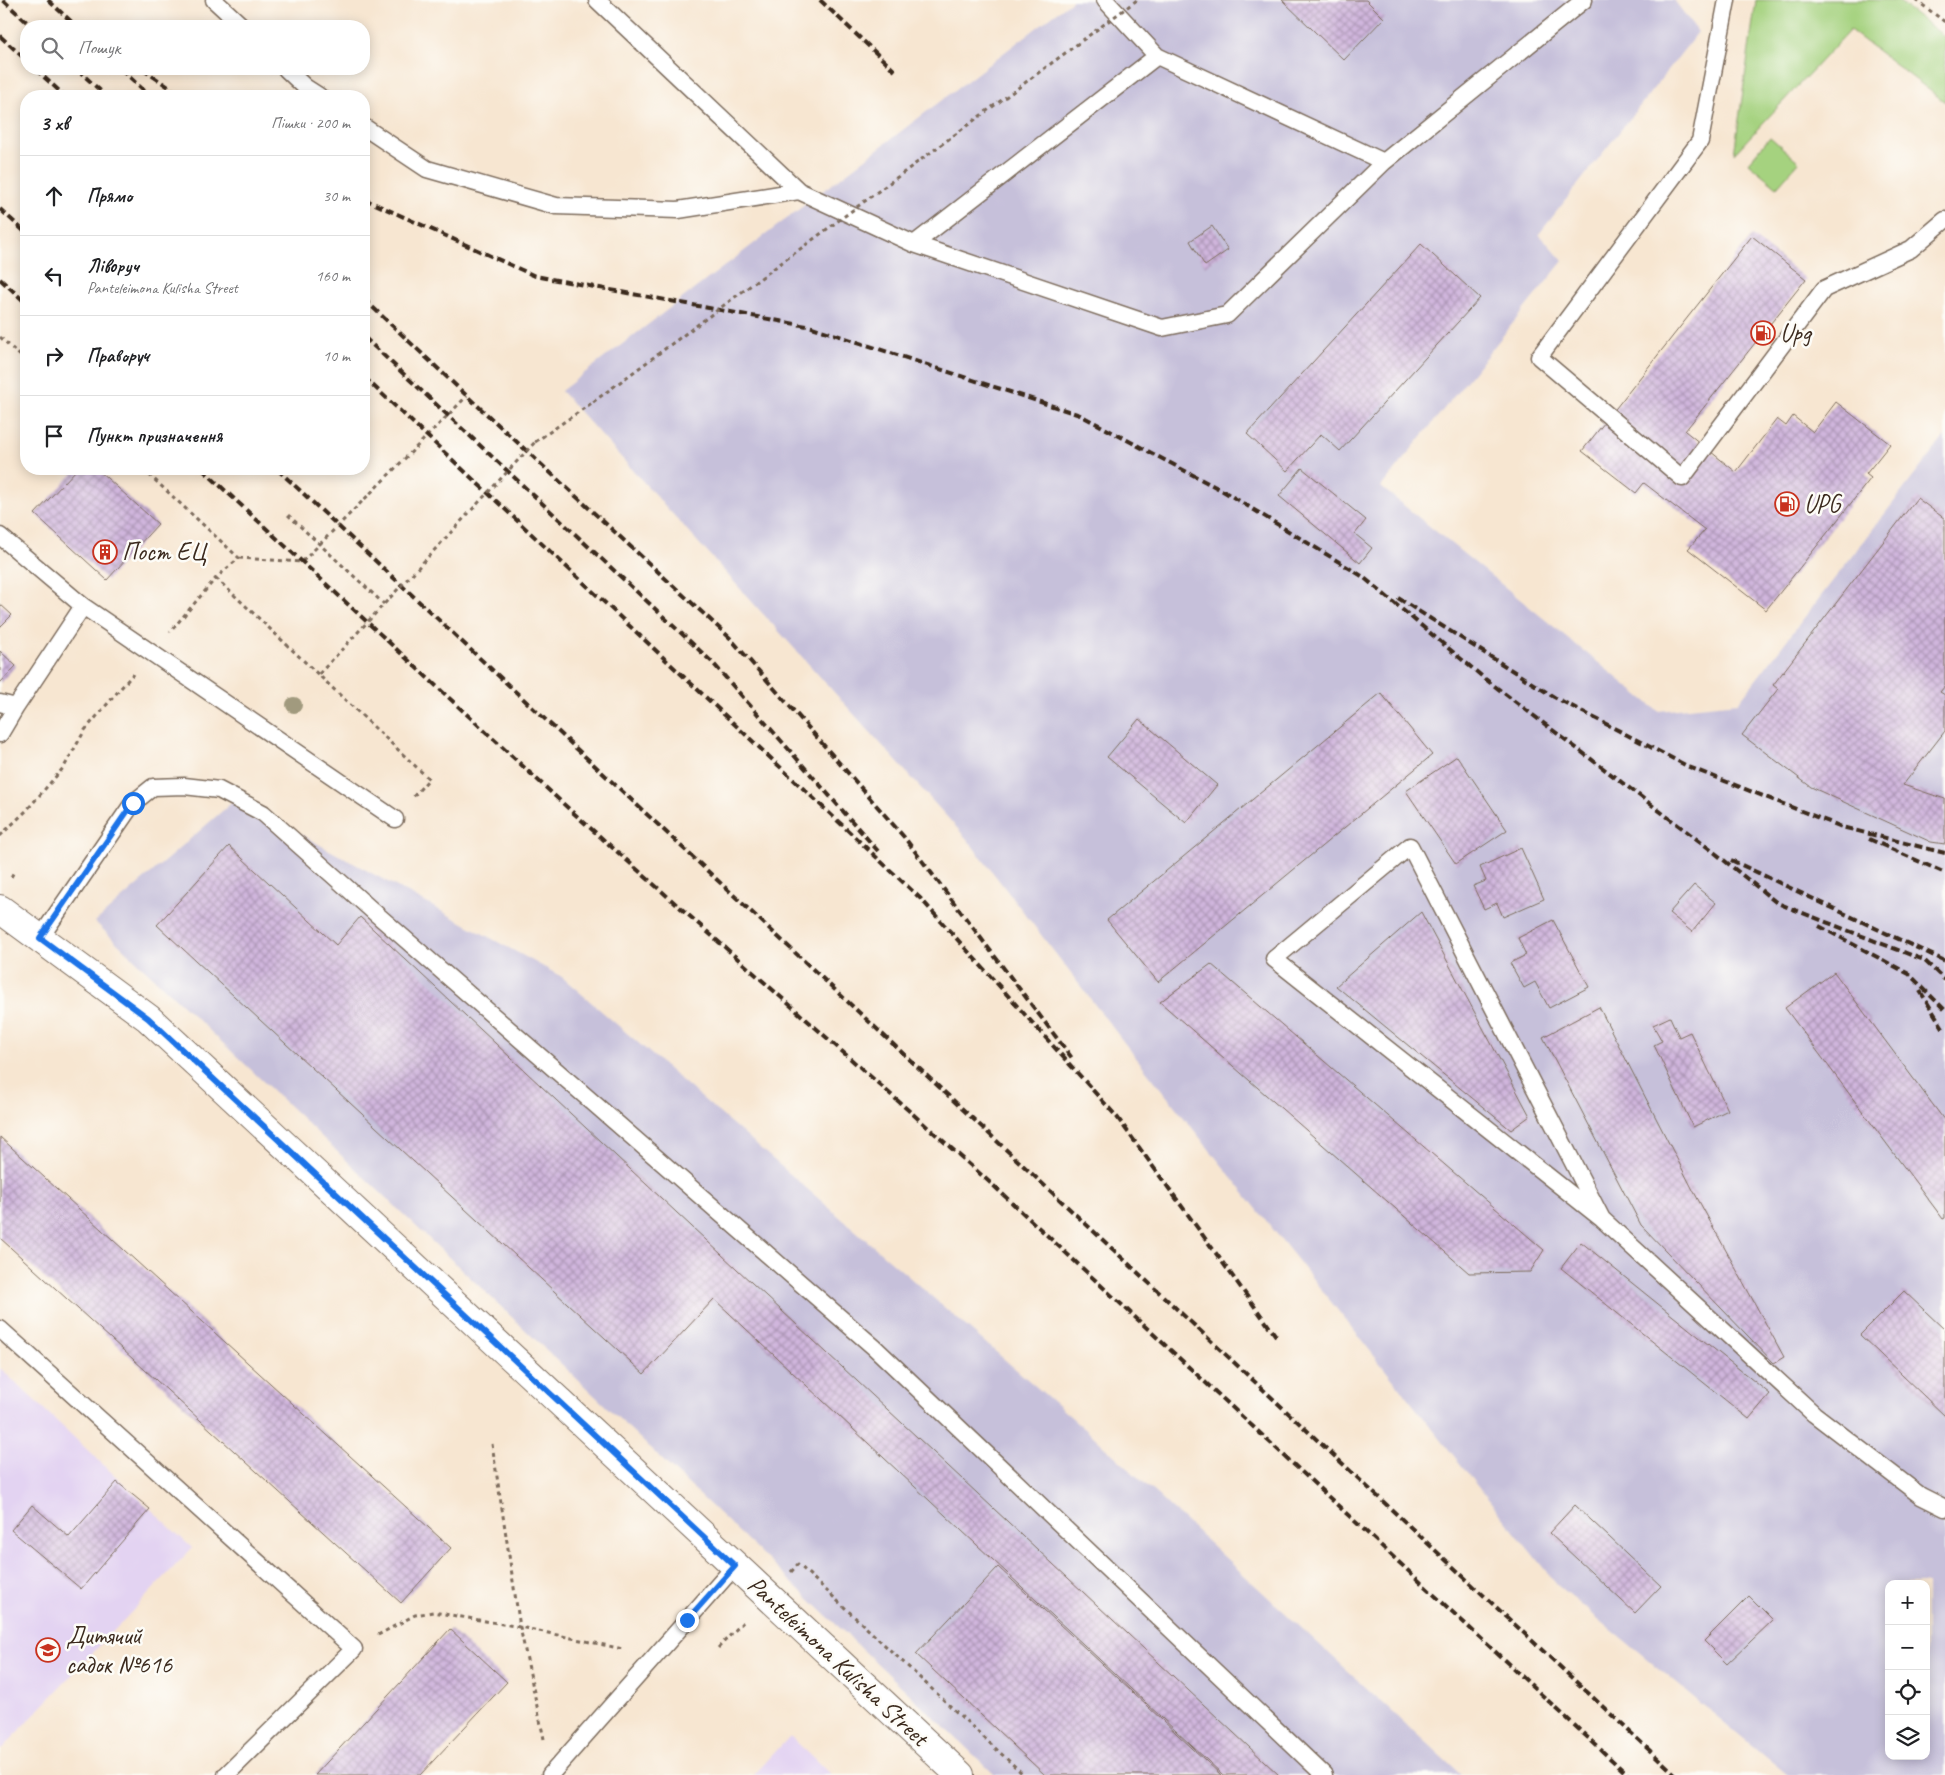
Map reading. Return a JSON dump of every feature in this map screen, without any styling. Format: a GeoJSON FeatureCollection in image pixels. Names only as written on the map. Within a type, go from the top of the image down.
{"type":"FeatureCollection","features":[{"type":"Feature","properties":{"kind":"street","name":"Panteleimona Kulisha Street"},"geometry":{"type":"LineString","coordinates":[[0,909],[148,1018],[960,1775]]}},
{"type":"Feature","properties":{"kind":"lane"},"geometry":{"type":"LineString","coordinates":[[214,0],[236,20]]}},
{"type":"Feature","properties":{"kind":"lane"},"geometry":{"type":"LineString","coordinates":[[596,0],[799,191],[914,244],[1162,328],[1227,315],[1384,162],[1584,0]]}},
{"type":"Feature","properties":{"kind":"lane"},"geometry":{"type":"LineString","coordinates":[[1105,0],[1158,56],[1384,162]]}},
{"type":"Feature","properties":{"kind":"lane"},"geometry":{"type":"LineString","coordinates":[[1727,0],[1700,141],[1540,356],[1682,478],[1824,289],[1911,249],[1945,220]]}},
{"type":"Feature","properties":{"kind":"lane"},"geometry":{"type":"LineString","coordinates":[[914,244],[1158,56]]}},
{"type":"Feature","properties":{"kind":"lane"},"geometry":{"type":"LineString","coordinates":[[292,75],[310,90]]}},
{"type":"Feature","properties":{"kind":"lane"},"geometry":{"type":"LineString","coordinates":[[370,131],[427,169],[556,206],[678,210],[799,191]]}},
{"type":"Feature","properties":{"kind":"lane"},"geometry":{"type":"LineString","coordinates":[[0,536],[83,606],[395,819]]}},
{"type":"Feature","properties":{"kind":"lane"},"geometry":{"type":"LineString","coordinates":[[0,734],[8,705],[83,606]]}},
{"type":"Feature","properties":{"kind":"lane"},"geometry":{"type":"LineString","coordinates":[[40,938],[133,803],[152,787],[184,786],[219,790],[263,813],[875,1348],[1324,1775]]}},
{"type":"Feature","properties":{"kind":"lane"},"geometry":{"type":"LineString","coordinates":[[1602,1219],[1410,846],[1274,959],[1602,1219],[1814,1414],[1921,1496],[1945,1508]]}},
{"type":"Feature","properties":{"kind":"lane"},"geometry":{"type":"LineString","coordinates":[[0,1329],[354,1648],[226,1775]]}},
{"type":"Feature","properties":{"kind":"lane"},"geometry":{"type":"LineString","coordinates":[[551,1774],[735,1566]]}},
{"type":"Feature","properties":{"kind":"path"},"geometry":{"type":"LineString","coordinates":[[319,674],[535,442],[601,396],[1137,0]]}},
{"type":"Feature","properties":{"kind":"path"},"geometry":{"type":"LineString","coordinates":[[1916,0],[1945,22]]}},
{"type":"Feature","properties":{"kind":"path"},"geometry":{"type":"LineString","coordinates":[[0,337],[20,355]]}},
{"type":"Feature","properties":{"kind":"path"},"geometry":{"type":"LineString","coordinates":[[149,475],[239,558],[302,562],[467,396]]}},
{"type":"Feature","properties":{"kind":"path"},"geometry":{"type":"LineString","coordinates":[[288,515],[384,604]]}},
{"type":"Feature","properties":{"kind":"path"},"geometry":{"type":"LineString","coordinates":[[166,636],[216,578],[239,558]]}},
{"type":"Feature","properties":{"kind":"path"},"geometry":{"type":"LineString","coordinates":[[216,578],[429,779]]}},
{"type":"Feature","properties":{"kind":"path"},"geometry":{"type":"LineString","coordinates":[[0,836],[26,811],[64,767],[85,730],[135,672]]}},
{"type":"Feature","properties":{"kind":"path"},"geometry":{"type":"LineString","coordinates":[[492,1444],[520,1626],[551,1774]]}},
{"type":"Feature","properties":{"kind":"path"},"geometry":{"type":"LineString","coordinates":[[354,1648],[415,1615],[433,1612],[520,1626],[655,1656]]}},
{"type":"Feature","properties":{"kind":"shaded area"},"geometry":{"type":"Polygon","coordinates":[[[1073,0],[1674,0],[1698,32],[1539,234],[1563,261],[1381,487],[1658,711],[1738,703],[1945,436],[1945,1775],[1788,1775],[1557,1585],[1126,1045],[967,839],[561,391],[1073,0]]]}},
{"type":"Feature","properties":{"kind":"shaded area"},"geometry":{"type":"Polygon","coordinates":[[[236,799],[562,977],[1092,1435],[1461,1775],[995,1775],[95,922],[236,799]]]}},
{"type":"Feature","properties":{"kind":"shaded area","name":"Дитячий садок №616"},"geometry":{"type":"Polygon","coordinates":[[[0,1368],[192,1548],[0,1751],[0,1368]]]}},
{"type":"Feature","properties":{"kind":"shaded area"},"geometry":{"type":"Polygon","coordinates":[[[790,1736],[832,1775],[754,1775],[790,1736]]]}},
{"type":"Feature","properties":{"kind":"green space"},"geometry":{"type":"Polygon","coordinates":[[[1756,0],[1897,0],[1945,37],[1945,102],[1850,30],[1734,154],[1756,0]]]}},
{"type":"Feature","properties":{"kind":"green space"},"geometry":{"type":"Polygon","coordinates":[[[1770,137],[1799,162],[1777,187],[1748,163],[1770,137]]]}},
{"type":"Feature","properties":{"kind":"building"},"geometry":{"type":"Polygon","coordinates":[[[1282,0],[1366,0],[1384,18],[1344,60],[1282,0]]]}},
{"type":"Feature","properties":{"kind":"building"},"geometry":{"type":"Polygon","coordinates":[[[1212,226],[1228,250],[1205,266],[1190,241],[1212,226]]]}},
{"type":"Feature","properties":{"kind":"building"},"geometry":{"type":"Polygon","coordinates":[[[1752,236],[1806,279],[1685,431],[1736,472],[1777,419],[1786,426],[1793,416],[1813,432],[1836,402],[1890,444],[1866,474],[1871,478],[1766,610],[1688,549],[1705,530],[1644,483],[1636,493],[1582,451],[1752,236]]]}},
{"type":"Feature","properties":{"kind":"building"},"geometry":{"type":"Polygon","coordinates":[[[1421,244],[1480,298],[1340,451],[1321,434],[1287,471],[1247,434],[1421,244]]]}},
{"type":"Feature","properties":{"kind":"building"},"geometry":{"type":"Polygon","coordinates":[[[1302,468],[1366,520],[1355,534],[1372,548],[1360,563],[1279,496],[1302,468]]]}},
{"type":"Feature","properties":{"kind":"building","name":"Пост ЕЦ"},"geometry":{"type":"Polygon","coordinates":[[[71,475],[104,475],[158,524],[107,580],[35,514],[71,475]]]}},
{"type":"Feature","properties":{"kind":"building"},"geometry":{"type":"Polygon","coordinates":[[[1917,498],[1945,519],[1945,686],[1940,692],[1945,695],[1945,731],[1903,785],[1945,799],[1945,844],[1931,842],[1811,787],[1742,735],[1778,689],[1773,685],[1917,498]]]}},
{"type":"Feature","properties":{"kind":"building"},"geometry":{"type":"Polygon","coordinates":[[[0,604],[12,615],[0,627],[0,604]]]}},
{"type":"Feature","properties":{"kind":"building"},"geometry":{"type":"Polygon","coordinates":[[[0,651],[16,666],[0,683],[0,651]]]}},
{"type":"Feature","properties":{"kind":"building"},"geometry":{"type":"Polygon","coordinates":[[[1381,693],[1432,755],[1158,982],[1107,920],[1381,693]]]}},
{"type":"Feature","properties":{"kind":"building"},"geometry":{"type":"Polygon","coordinates":[[[1139,719],[1217,785],[1186,823],[1107,757],[1139,719]]]}},
{"type":"Feature","properties":{"kind":"building"},"geometry":{"type":"Polygon","coordinates":[[[1457,756],[1507,830],[1456,864],[1406,791],[1457,756]]]}},
{"type":"Feature","properties":{"kind":"building"},"geometry":{"type":"Polygon","coordinates":[[[229,846],[336,945],[360,917],[1279,1775],[1223,1775],[714,1299],[644,1374],[157,925],[229,846]]]}},
{"type":"Feature","properties":{"kind":"building"},"geometry":{"type":"Polygon","coordinates":[[[1521,848],[1544,899],[1503,917],[1497,903],[1484,909],[1473,886],[1486,881],[1480,867],[1521,848]]]}},
{"type":"Feature","properties":{"kind":"building"},"geometry":{"type":"Polygon","coordinates":[[[1694,885],[1716,903],[1692,932],[1669,913],[1694,885]]]}},
{"type":"Feature","properties":{"kind":"building"},"geometry":{"type":"Polygon","coordinates":[[[1421,912],[1530,1116],[1511,1130],[1336,986],[1421,912]]]}},
{"type":"Feature","properties":{"kind":"building"},"geometry":{"type":"Polygon","coordinates":[[[1553,920],[1589,987],[1549,1008],[1535,982],[1524,988],[1510,963],[1526,955],[1518,938],[1553,920]]]}},
{"type":"Feature","properties":{"kind":"building"},"geometry":{"type":"Polygon","coordinates":[[[1211,964],[1544,1250],[1530,1272],[1469,1273],[1160,1002],[1211,964]]]}},
{"type":"Feature","properties":{"kind":"building"},"geometry":{"type":"Polygon","coordinates":[[[1834,972],[1945,1121],[1945,1218],[1943,1219],[1785,1008],[1834,972]]]}},
{"type":"Feature","properties":{"kind":"building"},"geometry":{"type":"Polygon","coordinates":[[[1599,1007],[1694,1192],[1784,1357],[1774,1363],[1641,1225],[1543,1037],[1599,1007]]]}},
{"type":"Feature","properties":{"kind":"building"},"geometry":{"type":"Polygon","coordinates":[[[1670,1017],[1679,1037],[1690,1032],[1728,1110],[1693,1127],[1654,1045],[1662,1041],[1653,1025],[1670,1017]]]}},
{"type":"Feature","properties":{"kind":"building"},"geometry":{"type":"Polygon","coordinates":[[[0,1137],[451,1548],[401,1603],[0,1238],[0,1137]]]}},
{"type":"Feature","properties":{"kind":"building"},"geometry":{"type":"Polygon","coordinates":[[[1581,1242],[1770,1394],[1749,1419],[1561,1268],[1581,1242]]]}},
{"type":"Feature","properties":{"kind":"building"},"geometry":{"type":"Polygon","coordinates":[[[1904,1291],[1945,1330],[1945,1416],[1860,1335],[1904,1291]]]}},
{"type":"Feature","properties":{"kind":"building"},"geometry":{"type":"Polygon","coordinates":[[[117,1482],[150,1509],[81,1589],[11,1530],[32,1505],[69,1537],[117,1482]]]}},
{"type":"Feature","properties":{"kind":"building"},"geometry":{"type":"Polygon","coordinates":[[[1575,1505],[1661,1586],[1635,1613],[1549,1533],[1575,1505]]]}},
{"type":"Feature","properties":{"kind":"building"},"geometry":{"type":"Polygon","coordinates":[[[998,1567],[1221,1775],[1045,1775],[916,1654],[998,1567]]]}},
{"type":"Feature","properties":{"kind":"building"},"geometry":{"type":"Polygon","coordinates":[[[1749,1596],[1773,1620],[1727,1664],[1704,1641],[1749,1596]]]}},
{"type":"Feature","properties":{"kind":"building"},"geometry":{"type":"Polygon","coordinates":[[[450,1629],[507,1682],[420,1775],[315,1775],[450,1629]]]}},
{"type":"Feature","properties":{"kind":"railway"},"geometry":{"type":"LineString","coordinates":[[3,0],[25,20]]}},
{"type":"Feature","properties":{"kind":"railway"},"geometry":{"type":"LineString","coordinates":[[48,0],[70,20]]}},
{"type":"Feature","properties":{"kind":"railway"},"geometry":{"type":"LineString","coordinates":[[820,0],[895,71]]}},
{"type":"Feature","properties":{"kind":"railway"},"geometry":{"type":"LineString","coordinates":[[0,36],[20,54]]}},
{"type":"Feature","properties":{"kind":"railway"},"geometry":{"type":"LineString","coordinates":[[42,75],[58,90]]}},
{"type":"Feature","properties":{"kind":"railway"},"geometry":{"type":"LineString","coordinates":[[83,75],[100,90]]}},
{"type":"Feature","properties":{"kind":"railway"},"geometry":{"type":"LineString","coordinates":[[127,75],[144,90]]}},
{"type":"Feature","properties":{"kind":"railway"},"geometry":{"type":"LineString","coordinates":[[151,75],[173,90]]}},
{"type":"Feature","properties":{"kind":"railway"},"geometry":{"type":"LineString","coordinates":[[370,202],[535,276],[812,327],[1080,415],[1223,491],[1362,576],[1484,678],[1715,853],[1777,903],[1924,960],[1945,980]]}},
{"type":"Feature","properties":{"kind":"railway"},"geometry":{"type":"LineString","coordinates":[[0,209],[20,227]]}},
{"type":"Feature","properties":{"kind":"railway"},"geometry":{"type":"LineString","coordinates":[[0,279],[20,297]]}},
{"type":"Feature","properties":{"kind":"railway"},"geometry":{"type":"LineString","coordinates":[[370,305],[730,638],[904,837],[1072,1058]]}},
{"type":"Feature","properties":{"kind":"railway"},"geometry":{"type":"LineString","coordinates":[[370,343],[712,662],[878,851]]}},
{"type":"Feature","properties":{"kind":"railway"},"geometry":{"type":"LineString","coordinates":[[370,383],[921,899],[1117,1117],[1276,1336]]}},
{"type":"Feature","properties":{"kind":"railway"},"geometry":{"type":"LineString","coordinates":[[208,475],[569,809],[995,1187],[1628,1775]]}},
{"type":"Feature","properties":{"kind":"railway"},"geometry":{"type":"LineString","coordinates":[[283,475],[1676,1775]]}},
{"type":"Feature","properties":{"kind":"railway"},"geometry":{"type":"LineString","coordinates":[[1398,598],[1554,697],[1689,767],[1842,827],[1945,853]]}},
{"type":"Feature","properties":{"kind":"railway"},"geometry":{"type":"LineString","coordinates":[[1869,839],[1945,873]]}},
{"type":"Feature","properties":{"kind":"railway"},"geometry":{"type":"LineString","coordinates":[[1731,860],[1945,961]]}},
{"type":"Feature","properties":{"kind":"railway"},"geometry":{"type":"LineString","coordinates":[[1819,926],[1909,974],[1945,1010]]}},
{"type":"Feature","properties":{"kind":"railway"},"geometry":{"type":"LineString","coordinates":[[1920,991],[1945,1031]]}},
{"type":"Feature","properties":{"kind":"place","name":"Upg"},"geometry":{"type":"Point","coordinates":[1763,333]}},
{"type":"Feature","properties":{"kind":"place","name":"UPG"},"geometry":{"type":"Point","coordinates":[1787,504]}},
{"type":"Feature","properties":{"kind":"place","name":"Пост ЕЦ"},"geometry":{"type":"Point","coordinates":[105,552]}},
{"type":"Feature","properties":{"kind":"place","name":"Дитячий садок №616"},"geometry":{"type":"Point","coordinates":[48,1650]}},
{"type":"Feature","properties":{"kind":"route"},"geometry":{"type":"LineString","coordinates":[[133,803],[40,938],[148,1018],[735,1566],[687,1620]]}}]}
